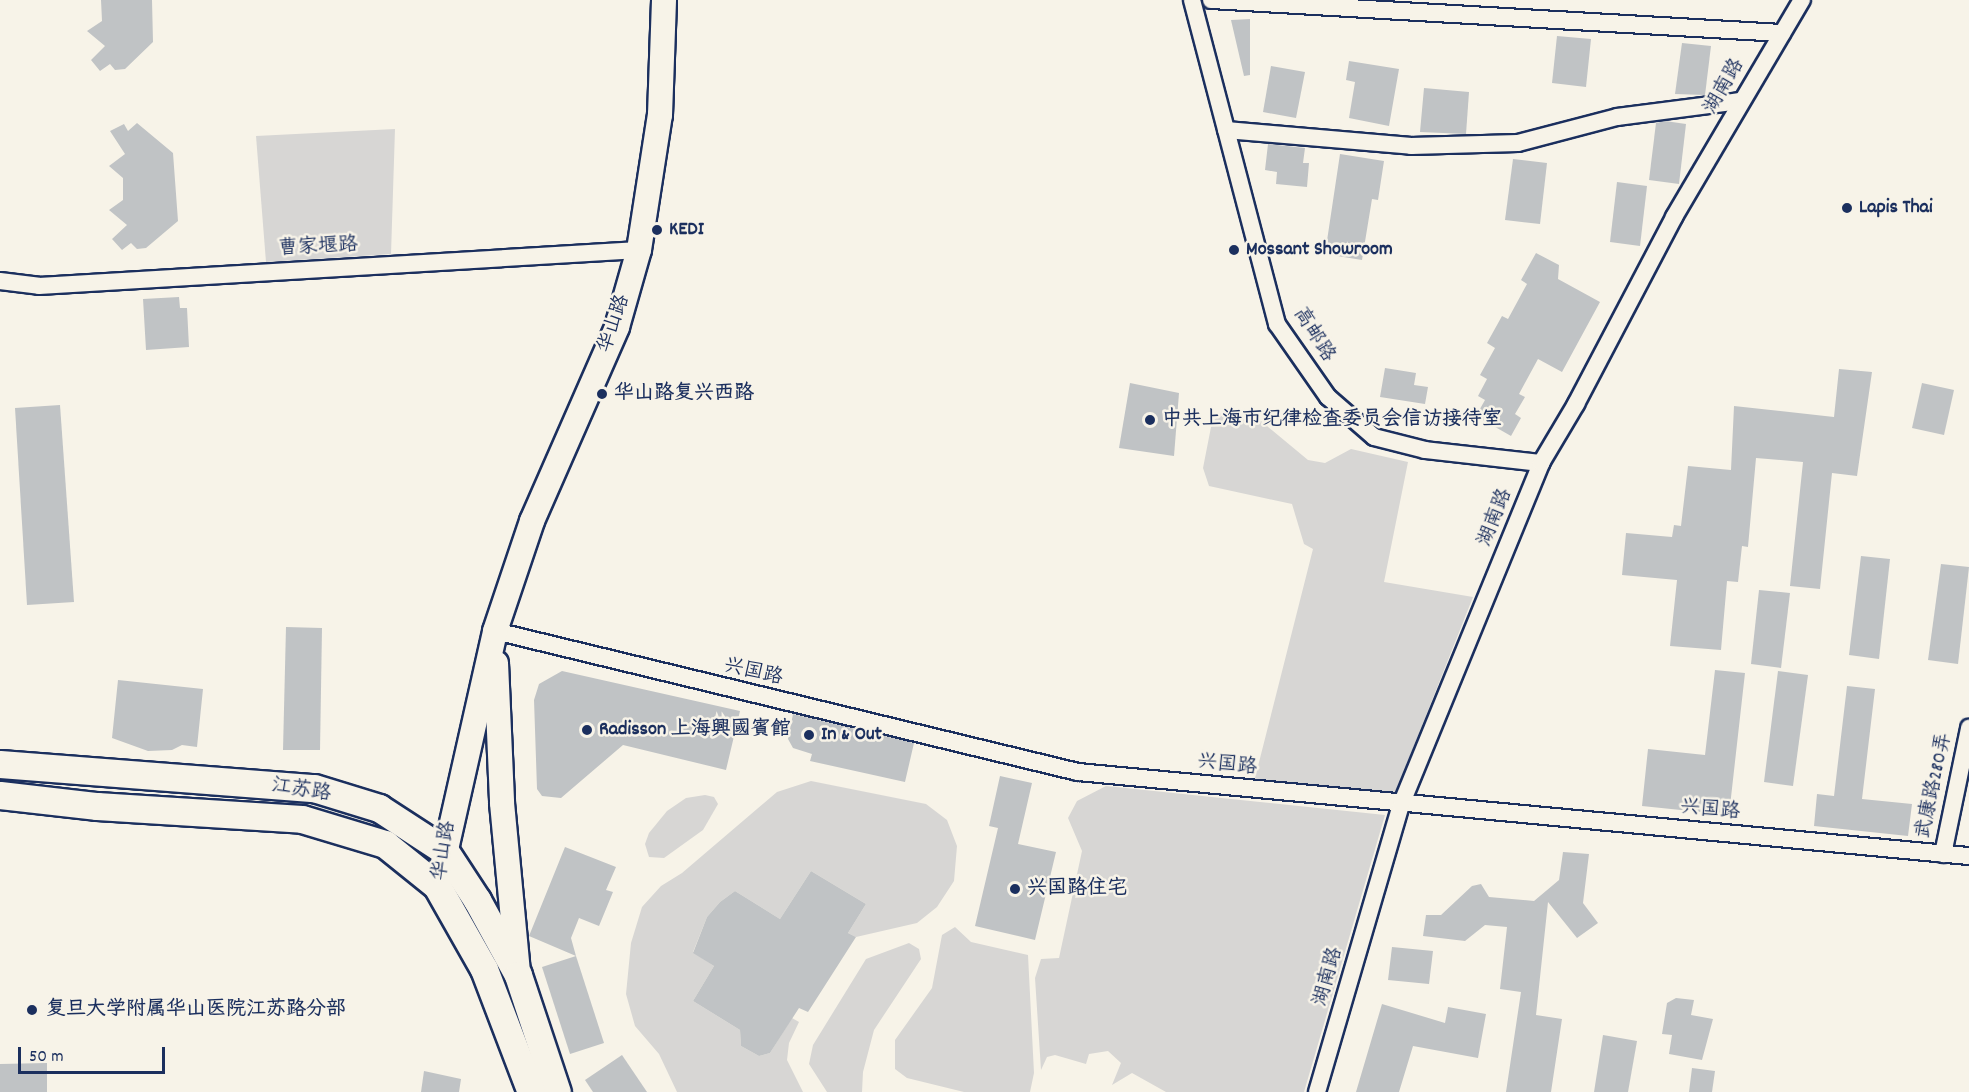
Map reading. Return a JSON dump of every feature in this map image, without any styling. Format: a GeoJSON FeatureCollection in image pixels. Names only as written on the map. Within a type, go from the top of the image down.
{"type":"FeatureCollection","features":[{"type":"Feature","properties":{"kind":"main road","name":"华山路"},"geometry":{"type":"LineString","coordinates":[[531,1092],[484,969],[437,886],[455,792],[495,631],[532,521],[617,327],[639,250],[660,116],[663,0]]}},
{"type":"Feature","properties":{"kind":"main road","name":"华山路"},"geometry":{"type":"LineString","coordinates":[[495,631],[502,803],[518,975],[557,1092]]}},
{"type":"Feature","properties":{"kind":"main road","name":"江苏路"},"geometry":{"type":"LineString","coordinates":[[0,764],[314,788],[379,808],[445,851],[518,975]]}},
{"type":"Feature","properties":{"kind":"main road","name":"江苏路"},"geometry":{"type":"LineString","coordinates":[[0,795],[97,806],[302,819],[385,844],[437,886]]}},
{"type":"Feature","properties":{"kind":"street","name":"高邮路"},"geometry":{"type":"LineString","coordinates":[[1192,0],[1277,324],[1328,397],[1349,419],[1374,437],[1425,450],[1541,463]]}},
{"type":"Feature","properties":{"kind":"street"},"geometry":{"type":"LineString","coordinates":[[1210,0],[1782,33]]}},
{"type":"Feature","properties":{"kind":"street","name":"湖南路"},"geometry":{"type":"LineString","coordinates":[[1317,1092],[1401,805],[1541,463],[1740,101],[1802,0]]}},
{"type":"Feature","properties":{"kind":"street"},"geometry":{"type":"LineString","coordinates":[[1226,130],[1412,146],[1518,143],[1617,117],[1740,101]]}},
{"type":"Feature","properties":{"kind":"street","name":"曹家堰路"},"geometry":{"type":"LineString","coordinates":[[0,281],[39,286],[639,250]]}},
{"type":"Feature","properties":{"kind":"street","name":"兴国路"},"geometry":{"type":"LineString","coordinates":[[495,631],[1078,772],[1401,805],[1969,856]]}},
{"type":"Feature","properties":{"kind":"street","name":"武康路280弄"},"geometry":{"type":"LineString","coordinates":[[1943,854],[1969,728]]}},
{"type":"Feature","properties":{"kind":"shaded area"},"geometry":{"type":"Polygon","coordinates":[[[395,129],[391,254],[266,262],[256,136],[395,129]]]}},
{"type":"Feature","properties":{"kind":"shaded area"},"geometry":{"type":"Polygon","coordinates":[[[1222,412],[1261,421],[1308,460],[1325,463],[1351,449],[1408,462],[1384,582],[1473,597],[1394,796],[1254,782],[1313,549],[1304,544],[1292,504],[1209,486],[1203,468],[1212,422],[1222,412]]]}},
{"type":"Feature","properties":{"kind":"shaded area"},"geometry":{"type":"Polygon","coordinates":[[[811,781],[926,804],[947,820],[957,846],[954,881],[937,907],[917,923],[856,937],[848,933],[866,904],[811,871],[780,919],[735,891],[720,902],[707,917],[693,952],[714,966],[693,1001],[740,1030],[741,1046],[759,1056],[770,1053],[792,1018],[799,1022],[789,1043],[787,1060],[803,1092],[677,1092],[659,1054],[635,1026],[626,994],[631,943],[642,907],[661,886],[682,873],[777,792],[811,781]]]}},
{"type":"Feature","properties":{"kind":"shaded area"},"geometry":{"type":"Polygon","coordinates":[[[1106,786],[1385,815],[1304,1092],[1166,1092],[1132,1073],[1112,1085],[1121,1063],[1108,1051],[1089,1054],[1086,1064],[1055,1055],[1047,1057],[1041,1070],[1035,978],[1041,959],[1059,958],[1082,851],[1068,818],[1077,801],[1106,786]]]}},
{"type":"Feature","properties":{"kind":"shaded area"},"geometry":{"type":"Polygon","coordinates":[[[705,795],[714,797],[718,804],[703,830],[664,858],[649,857],[645,844],[649,833],[667,811],[686,798],[705,795]]]}},
{"type":"Feature","properties":{"kind":"shaded area"},"geometry":{"type":"Polygon","coordinates":[[[955,927],[971,942],[1028,955],[1034,1073],[1030,1092],[964,1092],[907,1078],[895,1069],[895,1040],[932,988],[942,935],[955,927]]]}},
{"type":"Feature","properties":{"kind":"shaded area"},"geometry":{"type":"Polygon","coordinates":[[[909,943],[919,949],[921,959],[874,1030],[863,1072],[862,1092],[827,1092],[809,1064],[813,1045],[866,959],[909,943]]]}},
{"type":"Feature","properties":{"kind":"building"},"geometry":{"type":"Polygon","coordinates":[[[101,0],[152,0],[153,42],[125,69],[115,70],[110,64],[100,71],[91,60],[105,46],[87,31],[102,21],[101,0]]]}},
{"type":"Feature","properties":{"kind":"building"},"geometry":{"type":"Polygon","coordinates":[[[1250,19],[1250,75],[1244,76],[1231,20],[1250,19]]]}},
{"type":"Feature","properties":{"kind":"building"},"geometry":{"type":"Polygon","coordinates":[[[1557,36],[1591,39],[1586,87],[1552,83],[1557,36]]]}},
{"type":"Feature","properties":{"kind":"building"},"geometry":{"type":"Polygon","coordinates":[[[1682,43],[1711,46],[1705,95],[1675,94],[1682,43]]]}},
{"type":"Feature","properties":{"kind":"building"},"geometry":{"type":"Polygon","coordinates":[[[1349,61],[1399,69],[1389,126],[1349,118],[1355,82],[1346,80],[1349,61]]]}},
{"type":"Feature","properties":{"kind":"building"},"geometry":{"type":"Polygon","coordinates":[[[1271,66],[1305,72],[1296,118],[1263,112],[1271,66]]]}},
{"type":"Feature","properties":{"kind":"building"},"geometry":{"type":"Polygon","coordinates":[[[1424,88],[1469,92],[1466,134],[1420,132],[1424,88]]]}},
{"type":"Feature","properties":{"kind":"building"},"geometry":{"type":"Polygon","coordinates":[[[1665,121],[1686,124],[1679,184],[1649,180],[1656,123],[1665,121]]]}},
{"type":"Feature","properties":{"kind":"building"},"geometry":{"type":"Polygon","coordinates":[[[137,123],[173,153],[178,221],[146,248],[137,249],[131,243],[122,250],[112,239],[127,225],[109,210],[123,200],[123,178],[109,166],[125,154],[110,131],[124,124],[128,131],[137,123]]]}},
{"type":"Feature","properties":{"kind":"building"},"geometry":{"type":"Polygon","coordinates":[[[1268,144],[1305,148],[1303,163],[1309,163],[1307,187],[1276,184],[1277,172],[1265,170],[1268,144]]]}},
{"type":"Feature","properties":{"kind":"building"},"geometry":{"type":"Polygon","coordinates":[[[1340,154],[1384,161],[1378,200],[1372,199],[1362,260],[1325,254],[1340,154]]]}},
{"type":"Feature","properties":{"kind":"building"},"geometry":{"type":"Polygon","coordinates":[[[1513,159],[1547,163],[1540,224],[1505,220],[1513,159]]]}},
{"type":"Feature","properties":{"kind":"building"},"geometry":{"type":"Polygon","coordinates":[[[1617,182],[1647,186],[1640,246],[1610,242],[1617,182]]]}},
{"type":"Feature","properties":{"kind":"building"},"geometry":{"type":"Polygon","coordinates":[[[1536,253],[1559,265],[1558,279],[1600,302],[1562,372],[1538,359],[1519,394],[1525,397],[1515,414],[1521,418],[1511,436],[1476,416],[1485,400],[1478,396],[1487,379],[1480,375],[1495,348],[1487,343],[1502,316],[1508,319],[1527,284],[1521,280],[1536,253]]]}},
{"type":"Feature","properties":{"kind":"building"},"geometry":{"type":"Polygon","coordinates":[[[179,297],[180,308],[187,308],[189,347],[146,350],[143,299],[179,297]]]}},
{"type":"Feature","properties":{"kind":"building"},"geometry":{"type":"Polygon","coordinates":[[[1385,368],[1416,373],[1414,385],[1428,387],[1425,404],[1380,397],[1385,368]]]}},
{"type":"Feature","properties":{"kind":"building"},"geometry":{"type":"Polygon","coordinates":[[[1839,369],[1872,372],[1857,476],[1832,473],[1820,589],[1790,586],[1803,462],[1756,458],[1748,547],[1742,546],[1738,582],[1727,581],[1721,650],[1670,646],[1677,580],[1622,575],[1626,533],[1672,537],[1674,525],[1681,526],[1688,466],[1731,470],[1734,406],[1834,417],[1839,369]]]}},
{"type":"Feature","properties":{"kind":"building","name":"中共上海市纪律检查委员会信访接待室"},"geometry":{"type":"Polygon","coordinates":[[[1130,383],[1179,393],[1174,456],[1119,448],[1130,383]]]}},
{"type":"Feature","properties":{"kind":"building"},"geometry":{"type":"Polygon","coordinates":[[[1922,383],[1954,390],[1944,435],[1912,428],[1922,383]]]}},
{"type":"Feature","properties":{"kind":"building"},"geometry":{"type":"Polygon","coordinates":[[[60,405],[74,602],[27,605],[15,408],[60,405]]]}},
{"type":"Feature","properties":{"kind":"building"},"geometry":{"type":"Polygon","coordinates":[[[1861,556],[1890,559],[1879,659],[1849,655],[1861,556]]]}},
{"type":"Feature","properties":{"kind":"building"},"geometry":{"type":"Polygon","coordinates":[[[1941,564],[1969,567],[1958,664],[1928,660],[1941,564]]]}},
{"type":"Feature","properties":{"kind":"building"},"geometry":{"type":"Polygon","coordinates":[[[1759,590],[1790,593],[1781,668],[1751,664],[1759,590]]]}},
{"type":"Feature","properties":{"kind":"building"},"geometry":{"type":"Polygon","coordinates":[[[286,627],[322,628],[320,750],[283,750],[286,627]]]}},
{"type":"Feature","properties":{"kind":"building"},"geometry":{"type":"Polygon","coordinates":[[[1715,670],[1745,673],[1729,815],[1642,806],[1648,749],[1705,755],[1715,670]]]}},
{"type":"Feature","properties":{"kind":"building","name":"Radisson 上海興國賓館"},"geometry":{"type":"Polygon","coordinates":[[[562,671],[740,711],[726,770],[623,745],[561,798],[542,796],[537,789],[534,700],[539,684],[562,671]]]}},
{"type":"Feature","properties":{"kind":"building"},"geometry":{"type":"Polygon","coordinates":[[[1778,671],[1808,675],[1793,786],[1764,782],[1778,671]]]}},
{"type":"Feature","properties":{"kind":"building"},"geometry":{"type":"Polygon","coordinates":[[[118,680],[203,689],[197,747],[182,745],[172,750],[148,751],[112,738],[118,680]]]}},
{"type":"Feature","properties":{"kind":"building"},"geometry":{"type":"Polygon","coordinates":[[[1847,686],[1875,689],[1862,799],[1912,804],[1908,836],[1814,826],[1817,794],[1834,796],[1847,686]]]}},
{"type":"Feature","properties":{"kind":"building"},"geometry":{"type":"Polygon","coordinates":[[[793,714],[914,743],[905,782],[810,761],[812,754],[793,748],[788,739],[793,714]]]}},
{"type":"Feature","properties":{"kind":"building","name":"兴国路住宅"},"geometry":{"type":"Polygon","coordinates":[[[1000,776],[1032,783],[1018,844],[1056,852],[1035,940],[975,926],[998,828],[989,826],[1000,776]]]}},
{"type":"Feature","properties":{"kind":"building"},"geometry":{"type":"Polygon","coordinates":[[[565,847],[616,867],[606,890],[613,892],[599,926],[579,918],[571,938],[576,956],[529,936],[565,847]]]}},
{"type":"Feature","properties":{"kind":"building"},"geometry":{"type":"Polygon","coordinates":[[[1563,852],[1589,854],[1583,903],[1598,923],[1577,938],[1548,902],[1536,1015],[1562,1019],[1551,1092],[1506,1092],[1521,992],[1500,989],[1507,927],[1485,925],[1465,941],[1423,936],[1426,915],[1441,915],[1472,886],[1481,884],[1489,897],[1534,901],[1559,880],[1563,852]]]}},
{"type":"Feature","properties":{"kind":"building"},"geometry":{"type":"Polygon","coordinates":[[[811,871],[866,904],[848,933],[856,937],[808,1012],[799,1008],[770,1053],[759,1056],[741,1046],[740,1030],[693,1001],[714,966],[693,953],[707,917],[720,902],[735,891],[780,919],[811,871]]]}},
{"type":"Feature","properties":{"kind":"building"},"geometry":{"type":"Polygon","coordinates":[[[1392,947],[1433,951],[1429,984],[1388,980],[1392,947]]]}},
{"type":"Feature","properties":{"kind":"building"},"geometry":{"type":"Polygon","coordinates":[[[576,956],[604,1043],[570,1054],[542,967],[576,956]]]}},
{"type":"Feature","properties":{"kind":"building"},"geometry":{"type":"Polygon","coordinates":[[[1676,998],[1694,1000],[1691,1015],[1713,1019],[1702,1060],[1669,1054],[1672,1035],[1662,1034],[1667,1003],[1676,998]]]}},
{"type":"Feature","properties":{"kind":"building"},"geometry":{"type":"Polygon","coordinates":[[[1382,1004],[1445,1023],[1448,1007],[1486,1014],[1478,1058],[1413,1046],[1399,1092],[1356,1092],[1382,1004]]]}},
{"type":"Feature","properties":{"kind":"building"},"geometry":{"type":"Polygon","coordinates":[[[1603,1035],[1637,1041],[1628,1092],[1594,1092],[1603,1035]]]}},
{"type":"Feature","properties":{"kind":"building"},"geometry":{"type":"Polygon","coordinates":[[[622,1055],[647,1092],[593,1092],[585,1080],[622,1055]]]}},
{"type":"Feature","properties":{"kind":"building"},"geometry":{"type":"Polygon","coordinates":[[[47,1063],[47,1092],[0,1092],[0,1064],[47,1063]]]}},
{"type":"Feature","properties":{"kind":"building"},"geometry":{"type":"Polygon","coordinates":[[[1692,1068],[1715,1071],[1712,1092],[1689,1092],[1692,1068]]]}},
{"type":"Feature","properties":{"kind":"building"},"geometry":{"type":"Polygon","coordinates":[[[424,1071],[461,1079],[459,1092],[421,1092],[424,1071]]]}},
{"type":"Feature","properties":{"kind":"place","name":"Lapis Thai"},"geometry":{"type":"Point","coordinates":[1847,208]}},
{"type":"Feature","properties":{"kind":"place","name":"KEDI"},"geometry":{"type":"Point","coordinates":[657,230]}},
{"type":"Feature","properties":{"kind":"place","name":"Mossant Showroom"},"geometry":{"type":"Point","coordinates":[1234,250]}},
{"type":"Feature","properties":{"kind":"place","name":"华山路复兴西路"},"geometry":{"type":"Point","coordinates":[602,394]}},
{"type":"Feature","properties":{"kind":"place","name":"中共上海市纪律检查委员会信访接待室"},"geometry":{"type":"Point","coordinates":[1150,420]}},
{"type":"Feature","properties":{"kind":"place","name":"Radisson 上海興國賓館"},"geometry":{"type":"Point","coordinates":[587,730]}},
{"type":"Feature","properties":{"kind":"place","name":"In & Out"},"geometry":{"type":"Point","coordinates":[809,735]}},
{"type":"Feature","properties":{"kind":"place","name":"兴国路住宅"},"geometry":{"type":"Point","coordinates":[1015,889]}},
{"type":"Feature","properties":{"kind":"place","name":"复旦大学附属华山医院江苏路分部"},"geometry":{"type":"Point","coordinates":[32,1010]}}]}
